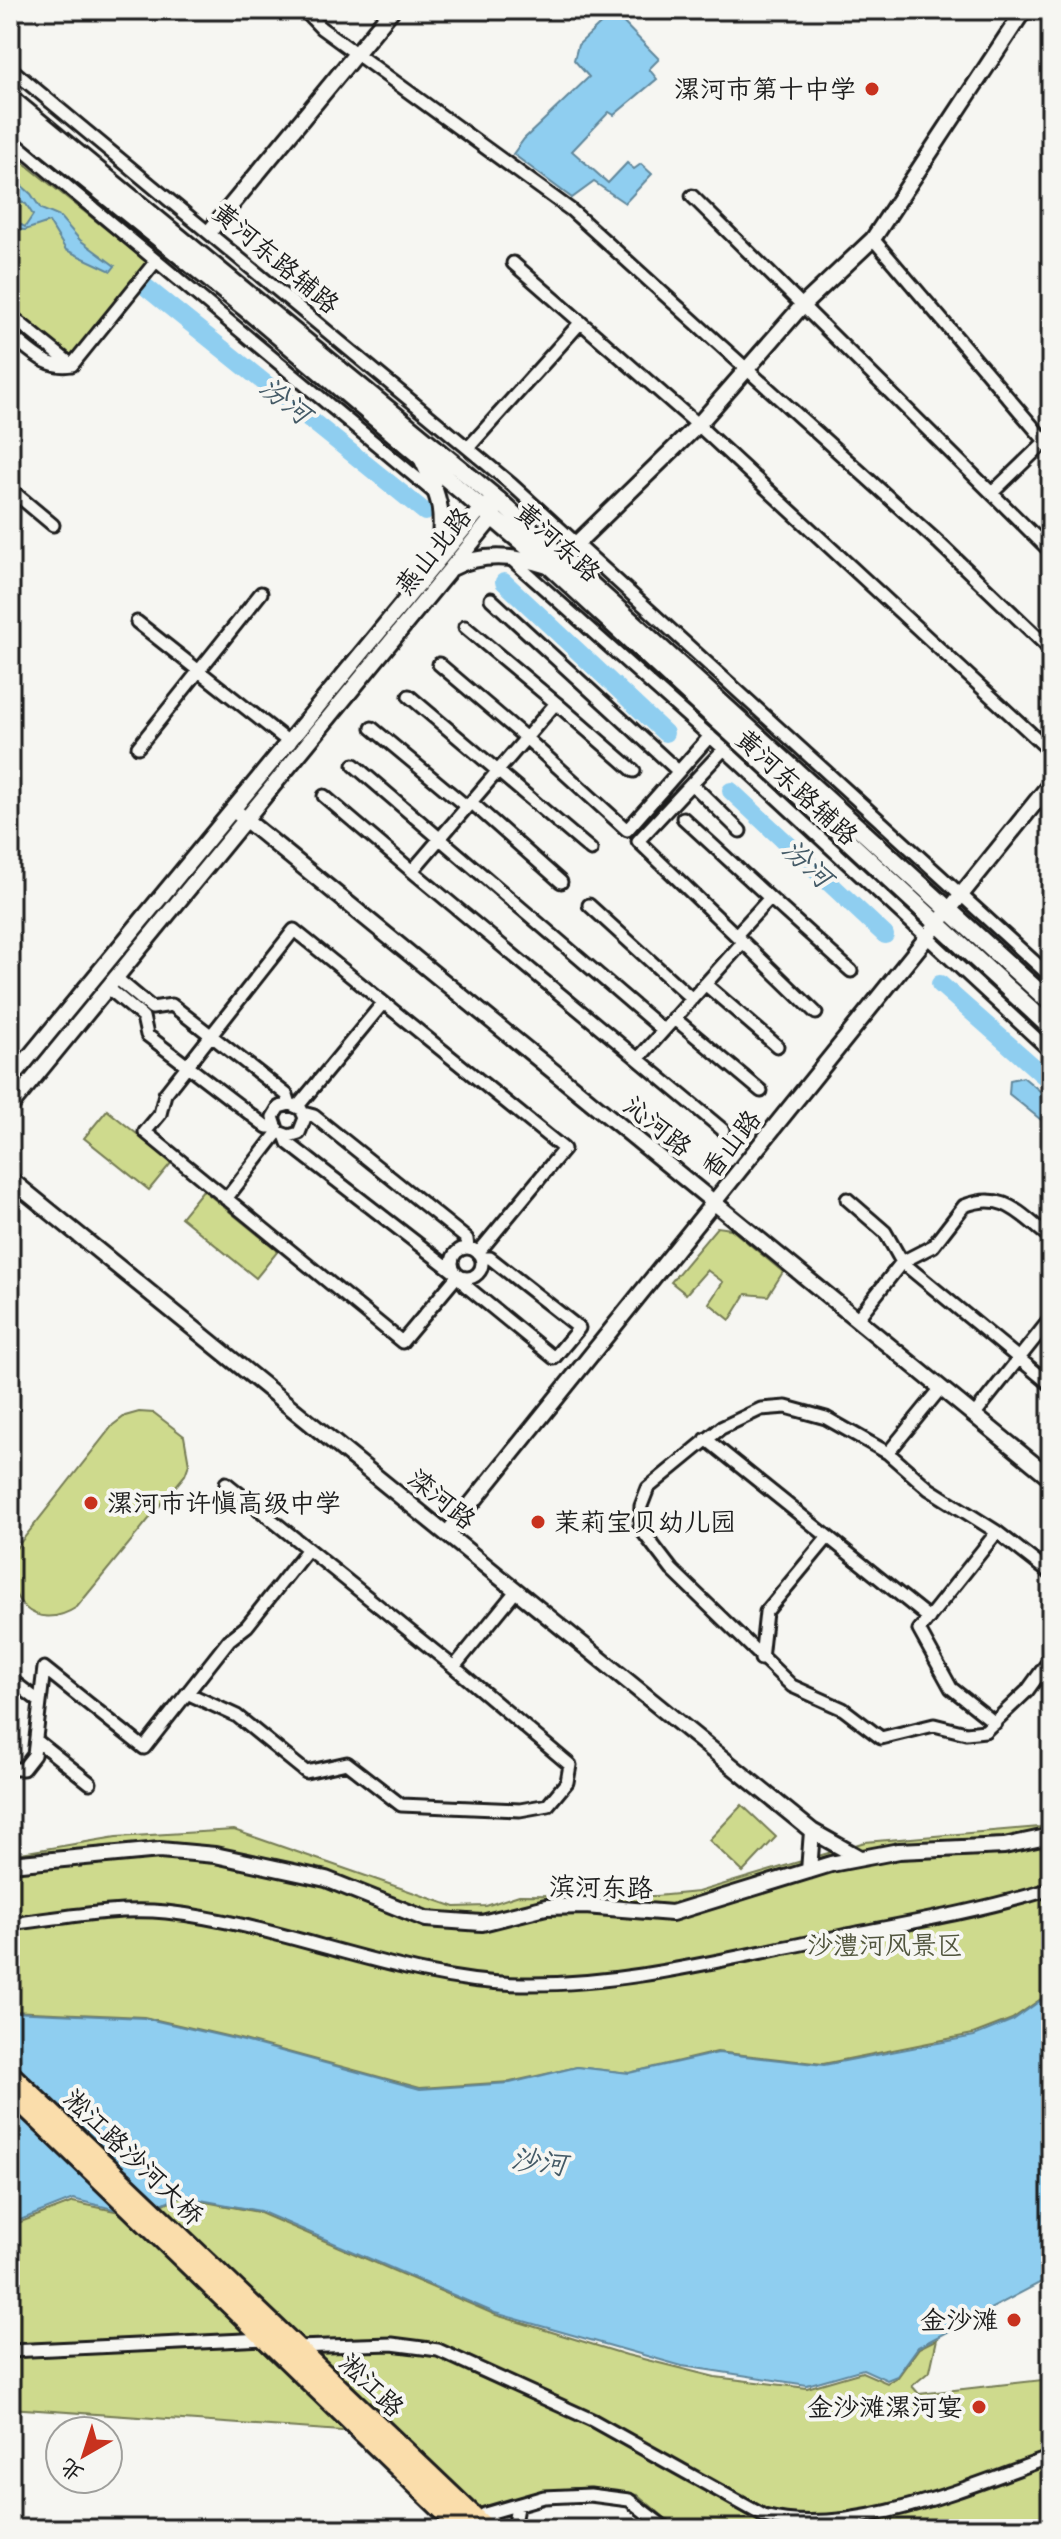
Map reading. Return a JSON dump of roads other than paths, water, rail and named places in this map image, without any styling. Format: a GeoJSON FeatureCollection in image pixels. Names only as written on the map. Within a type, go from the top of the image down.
{"type":"FeatureCollection","features":[{"type":"Feature","properties":{"kind":"main road","name":"黄河东路"},"geometry":{"type":"LineString","coordinates":[[10,98],[498,500],[1051,1003]]}},
{"type":"Feature","properties":{"kind":"main road","name":"黄河东路"},"geometry":{"type":"LineString","coordinates":[[10,118],[419,454],[550,566],[932,931],[1051,1028]]}},
{"type":"Feature","properties":{"kind":"main road","name":"淞江路沙河大桥"},"geometry":{"type":"LineString","coordinates":[[10,2074],[216,2281]]}},
{"type":"Feature","properties":{"kind":"main road","name":"淞江路沙河大桥"},"geometry":{"type":"LineString","coordinates":[[10,2092],[216,2281]]}},
{"type":"Feature","properties":{"kind":"main road","name":"淞江路"},"geometry":{"type":"LineString","coordinates":[[216,2281],[265,2339],[470,2524]]}},
{"type":"Feature","properties":{"kind":"main road","name":"淞江路"},"geometry":{"type":"LineString","coordinates":[[216,2281],[295,2347],[470,2524]]}},
{"type":"Feature","properties":{"kind":"street"},"geometry":{"type":"LineString","coordinates":[[304,10],[321,28],[571,210],[747,368],[1051,650]]}},
{"type":"Feature","properties":{"kind":"street"},"geometry":{"type":"LineString","coordinates":[[210,231],[392,10]]}},
{"type":"Feature","properties":{"kind":"street"},"geometry":{"type":"LineString","coordinates":[[577,543],[698,425],[801,307],[873,239],[1024,10]]}},
{"type":"Feature","properties":{"kind":"street","name":"黄河东路辅路"},"geometry":{"type":"LineString","coordinates":[[10,68],[511,484],[1051,977]]}},
{"type":"Feature","properties":{"kind":"street"},"geometry":{"type":"LineString","coordinates":[[10,139],[440,498]]}},
{"type":"Feature","properties":{"kind":"street"},"geometry":{"type":"LineString","coordinates":[[692,196],[1051,552]]}},
{"type":"Feature","properties":{"kind":"street"},"geometry":{"type":"LineString","coordinates":[[873,239],[1049,442],[992,493]]}},
{"type":"Feature","properties":{"kind":"street"},"geometry":{"type":"LineString","coordinates":[[10,352],[18,341],[42,360],[59,367],[72,365],[156,261]]}},
{"type":"Feature","properties":{"kind":"street"},"geometry":{"type":"LineString","coordinates":[[513,263],[698,425],[1051,752]]}},
{"type":"Feature","properties":{"kind":"street"},"geometry":{"type":"LineString","coordinates":[[10,315],[72,365]]}},
{"type":"Feature","properties":{"kind":"street"},"geometry":{"type":"LineString","coordinates":[[468,448],[581,322]]}},
{"type":"Feature","properties":{"kind":"street"},"geometry":{"type":"LineString","coordinates":[[419,454],[440,498],[443,565],[489,556],[550,566]]}},
{"type":"Feature","properties":{"kind":"street"},"geometry":{"type":"LineString","coordinates":[[498,500],[511,484]]}},
{"type":"Feature","properties":{"kind":"street"},"geometry":{"type":"LineString","coordinates":[[10,489],[53,525]]}},
{"type":"Feature","properties":{"kind":"street","name":"燕山北路"},"geometry":{"type":"LineString","coordinates":[[10,1080],[290,743],[498,500]]}},
{"type":"Feature","properties":{"kind":"street","name":"黄河东路辅路"},"geometry":{"type":"LineString","coordinates":[[509,558],[932,931],[1051,1052]]}},
{"type":"Feature","properties":{"kind":"street","name":"燕山北路"},"geometry":{"type":"LineString","coordinates":[[10,1107],[247,821],[443,565]]}},
{"type":"Feature","properties":{"kind":"street"},"geometry":{"type":"LineString","coordinates":[[138,747],[261,593]]}},
{"type":"Feature","properties":{"kind":"street"},"geometry":{"type":"LineString","coordinates":[[491,599],[678,771]]}},
{"type":"Feature","properties":{"kind":"street"},"geometry":{"type":"LineString","coordinates":[[137,622],[290,743]]}},
{"type":"Feature","properties":{"kind":"street"},"geometry":{"type":"LineString","coordinates":[[465,627],[634,771]]}},
{"type":"Feature","properties":{"kind":"street"},"geometry":{"type":"LineString","coordinates":[[439,664],[627,830],[710,736]]}},
{"type":"Feature","properties":{"kind":"street"},"geometry":{"type":"LineString","coordinates":[[409,696],[499,769],[591,850]]}},
{"type":"Feature","properties":{"kind":"street"},"geometry":{"type":"LineString","coordinates":[[412,871],[556,703]]}},
{"type":"Feature","properties":{"kind":"street"},"geometry":{"type":"LineString","coordinates":[[372,728],[561,882]]}},
{"type":"Feature","properties":{"kind":"street"},"geometry":{"type":"LineString","coordinates":[[724,749],[638,841],[816,1013]]}},
{"type":"Feature","properties":{"kind":"street"},"geometry":{"type":"LineString","coordinates":[[354,765],[663,1030]]}},
{"type":"Feature","properties":{"kind":"street","name":"香山路"},"geometry":{"type":"LineString","coordinates":[[447,1534],[1051,783]]}},
{"type":"Feature","properties":{"kind":"street"},"geometry":{"type":"LineString","coordinates":[[692,784],[740,831]]}},
{"type":"Feature","properties":{"kind":"street"},"geometry":{"type":"LineString","coordinates":[[324,796],[723,1130]]}},
{"type":"Feature","properties":{"kind":"street","name":"沁河路"},"geometry":{"type":"LineString","coordinates":[[235,811],[1051,1478]]}},
{"type":"Feature","properties":{"kind":"street"},"geometry":{"type":"LineString","coordinates":[[683,818],[851,971]]}},
{"type":"Feature","properties":{"kind":"street"},"geometry":{"type":"LineString","coordinates":[[638,1059],[705,984],[770,898]]}},
{"type":"Feature","properties":{"kind":"street"},"geometry":{"type":"LineString","coordinates":[[589,905],[692,999]]}},
{"type":"Feature","properties":{"kind":"street"},"geometry":{"type":"LineString","coordinates":[[458,1275],[402,1342],[145,1132],[160,1114],[165,1094],[294,930],[564,1149],[476,1253]]}},
{"type":"Feature","properties":{"kind":"street"},"geometry":{"type":"LineString","coordinates":[[111,982],[152,1008],[172,1005],[287,1095],[297,1108],[303,1129],[294,1135],[267,1127],[187,1066],[147,1035],[143,1017],[111,982]]}},
{"type":"Feature","properties":{"kind":"street"},"geometry":{"type":"LineString","coordinates":[[705,984],[777,1046]]}},
{"type":"Feature","properties":{"kind":"street"},"geometry":{"type":"LineString","coordinates":[[297,1108],[383,1003]]}},
{"type":"Feature","properties":{"kind":"street"},"geometry":{"type":"LineString","coordinates":[[674,1018],[761,1091]]}},
{"type":"Feature","properties":{"kind":"street"},"geometry":{"type":"LineString","coordinates":[[297,1108],[314,1116],[467,1239],[476,1253],[478,1275],[466,1279],[458,1275],[288,1143],[280,1132],[275,1111],[297,1108]]}},
{"type":"Feature","properties":{"kind":"street"},"geometry":{"type":"LineString","coordinates":[[226,1199],[280,1132]]}},
{"type":"Feature","properties":{"kind":"street","name":"滦河路"},"geometry":{"type":"LineString","coordinates":[[10,1179],[812,1831],[860,1858]]}},
{"type":"Feature","properties":{"kind":"street"},"geometry":{"type":"LineString","coordinates":[[847,1199],[885,1232],[902,1262],[1051,1385]]}},
{"type":"Feature","properties":{"kind":"street"},"geometry":{"type":"LineString","coordinates":[[857,1319],[902,1262],[933,1246],[964,1206],[979,1200],[996,1199],[1011,1206],[1051,1238]]}},
{"type":"Feature","properties":{"kind":"street"},"geometry":{"type":"LineString","coordinates":[[476,1253],[490,1258],[579,1328],[554,1358],[466,1286],[453,1269],[454,1257],[476,1253]]}},
{"type":"Feature","properties":{"kind":"street"},"geometry":{"type":"LineString","coordinates":[[974,1415],[1051,1318]]}},
{"type":"Feature","properties":{"kind":"street"},"geometry":{"type":"LineString","coordinates":[[888,1453],[941,1388]]}},
{"type":"Feature","properties":{"kind":"street"},"geometry":{"type":"LineString","coordinates":[[1051,1574],[997,1532],[929,1489],[888,1453],[826,1418],[786,1407],[761,1409],[706,1439],[648,1488],[641,1506],[640,1528],[672,1570],[696,1590],[761,1659],[792,1686],[843,1709],[881,1738],[934,1725],[966,1733],[985,1731],[1027,1691],[1051,1658]]}},
{"type":"Feature","properties":{"kind":"street"},"geometry":{"type":"LineString","coordinates":[[706,1439],[929,1618]]}},
{"type":"Feature","properties":{"kind":"street"},"geometry":{"type":"LineString","coordinates":[[187,1693],[237,1716],[306,1772],[347,1763],[401,1805],[520,1810],[548,1805],[567,1782],[570,1765],[226,1483]]}},
{"type":"Feature","properties":{"kind":"street"},"geometry":{"type":"LineString","coordinates":[[995,1723],[951,1688],[919,1630],[997,1532]]}},
{"type":"Feature","properties":{"kind":"street"},"geometry":{"type":"LineString","coordinates":[[761,1659],[766,1612],[828,1537]]}},
{"type":"Feature","properties":{"kind":"street"},"geometry":{"type":"LineString","coordinates":[[10,1769],[23,1769],[34,1755],[44,1668],[144,1748],[229,1640],[247,1626],[308,1549]]}},
{"type":"Feature","properties":{"kind":"street"},"geometry":{"type":"LineString","coordinates":[[454,1667],[516,1591]]}},
{"type":"Feature","properties":{"kind":"street"},"geometry":{"type":"LineString","coordinates":[[10,1679],[40,1702]]}},
{"type":"Feature","properties":{"kind":"street"},"geometry":{"type":"LineString","coordinates":[[36,1740],[90,1783]]}},
{"type":"Feature","properties":{"kind":"street"},"geometry":{"type":"LineString","coordinates":[[809,1871],[812,1831]]}},
{"type":"Feature","properties":{"kind":"street","name":"滨河东路"},"geometry":{"type":"LineString","coordinates":[[10,1864],[160,1850],[215,1855],[326,1879],[426,1919],[454,1924],[482,1923],[546,1907],[585,1906],[672,1913],[860,1858],[899,1851],[1004,1846],[1051,1836]]}},
{"type":"Feature","properties":{"kind":"street"},"geometry":{"type":"LineString","coordinates":[[10,1924],[135,1910],[169,1913],[274,1933],[418,1970],[520,1984],[595,1980],[759,1954],[938,1920],[1051,1889]]}},
{"type":"Feature","properties":{"kind":"street"},"geometry":{"type":"LineString","coordinates":[[10,2351],[265,2339]]}},
{"type":"Feature","properties":{"kind":"street"},"geometry":{"type":"LineString","coordinates":[[295,2347],[392,2344],[438,2350],[592,2420],[764,2516],[792,2524],[860,2518],[1051,2457]]}},
{"type":"Feature","properties":{"kind":"street"},"geometry":{"type":"LineString","coordinates":[[470,2524],[544,2497],[590,2495],[629,2500],[667,2529]]}},
{"type":"Feature","properties":{"kind":"street"},"geometry":{"type":"LineString","coordinates":[[513,2529],[517,2507]]}},
{"type":"Feature","properties":{"kind":"street"},"geometry":{"type":"LineString","coordinates":[[470,2524],[500,2529]]}},
{"type":"Feature","properties":{"kind":"street"},"geometry":{"type":"LineString","coordinates":[[1033,2529],[1051,2524]]}},
{"type":"Feature","properties":{"kind":"water"},"geometry":{"type":"Polygon","coordinates":[[[613,12],[659,59],[649,69],[657,79],[614,115],[609,112],[572,151],[608,183],[627,163],[634,169],[641,164],[652,174],[625,203],[594,182],[572,198],[513,154],[524,139],[589,77],[574,60],[578,45],[613,12]]]}},
{"type":"Feature","properties":{"kind":"water"},"geometry":{"type":"Polygon","coordinates":[[[10,175],[31,194],[41,209],[60,217],[80,240],[115,266],[111,271],[66,250],[49,222],[25,230],[10,229],[10,219],[25,227],[33,215],[26,204],[17,200],[10,202],[10,175]]]}},
{"type":"Feature","properties":{"kind":"water"},"geometry":{"type":"Polygon","coordinates":[[[1023,1077],[1051,1100],[1051,1128],[1009,1094],[1010,1080],[1023,1077]]]}},
{"type":"Feature","properties":{"kind":"water","name":"沙河"},"geometry":{"type":"Polygon","coordinates":[[[1051,1993],[1051,2277],[918,2347],[897,2376],[887,2380],[863,2369],[807,2385],[682,2366],[495,2313],[260,2211],[179,2196],[157,2206],[121,2211],[73,2199],[10,2224],[10,2012],[144,2018],[244,2041],[420,2089],[510,2083],[577,2067],[629,2073],[718,2053],[824,2065],[974,2036],[1013,2020],[1051,1993]]]}},
{"type":"Feature","properties":{"kind":"waterway","name":"汾河"},"geometry":{"type":"LineString","coordinates":[[147,288],[425,512]]}},
{"type":"Feature","properties":{"kind":"waterway","name":"汾河"},"geometry":{"type":"LineString","coordinates":[[504,582],[665,733]]}},
{"type":"Feature","properties":{"kind":"waterway","name":"汾河"},"geometry":{"type":"LineString","coordinates":[[731,791],[885,935]]}},
{"type":"Feature","properties":{"kind":"waterway","name":"汾河"},"geometry":{"type":"LineString","coordinates":[[940,984],[1051,1082]]}},
{"type":"Feature","properties":{"kind":"place","name":"漯河市第十中学"},"geometry":{"type":"Point","coordinates":[872,89]}},
{"type":"Feature","properties":{"kind":"place","name":"漯河市许慎高级中学"},"geometry":{"type":"Point","coordinates":[91,1503]}},
{"type":"Feature","properties":{"kind":"place","name":"茉莉宝贝幼儿园"},"geometry":{"type":"Point","coordinates":[538,1522]}},
{"type":"Feature","properties":{"kind":"place","name":"金沙滩"},"geometry":{"type":"Point","coordinates":[1014,2320]}},
{"type":"Feature","properties":{"kind":"place","name":"金沙滩漯河宴"},"geometry":{"type":"Point","coordinates":[979,2407]}},
{"type":"Feature","properties":{"kind":"park label","name":"沙澧河风景区"},"geometry":{"type":"Point","coordinates":[885,1945]}}]}
